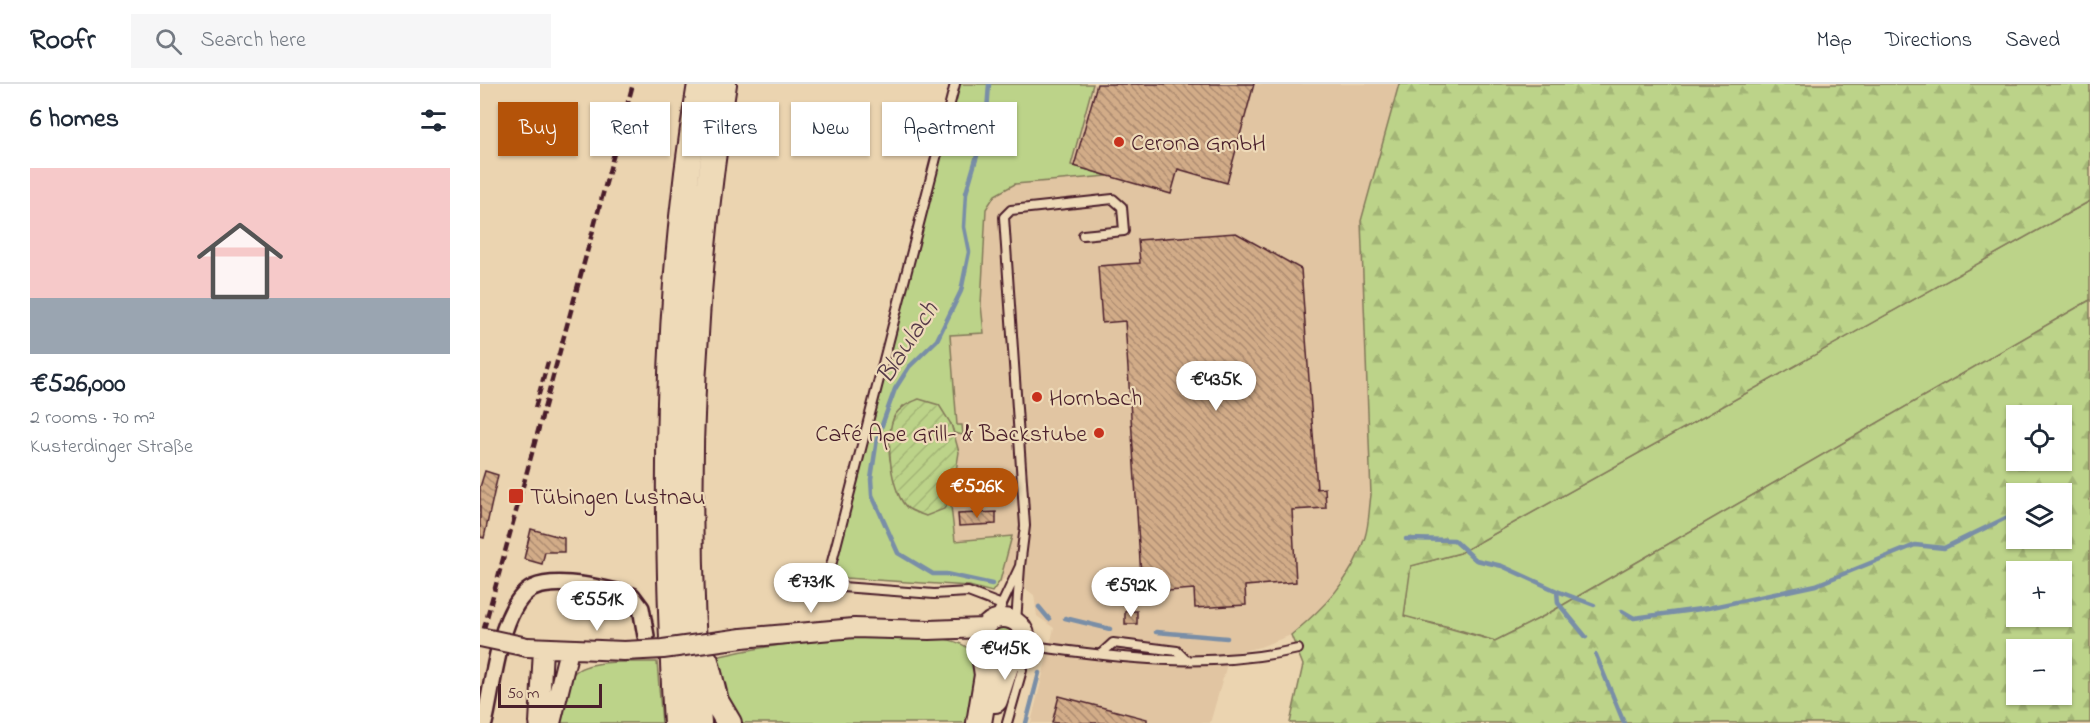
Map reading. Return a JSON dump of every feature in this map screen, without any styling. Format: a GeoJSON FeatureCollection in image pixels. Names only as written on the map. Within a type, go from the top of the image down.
{"type":"FeatureCollection","features":[{"type":"Feature","properties":{"kind":"highway"},"geometry":{"type":"LineString","coordinates":[[676,723],[668,579],[667,429],[678,255],[700,84]]}},
{"type":"Feature","properties":{"kind":"highway"},"geometry":{"type":"LineString","coordinates":[[699,723],[690,539],[693,382],[704,234],[723,84]]}},
{"type":"Feature","properties":{"kind":"highway"},"geometry":{"type":"LineString","coordinates":[[692,612],[703,639],[712,687],[729,723]]}},
{"type":"Feature","properties":{"kind":"highway"},"geometry":{"type":"LineString","coordinates":[[979,723],[987,675],[1003,654]]}},
{"type":"Feature","properties":{"kind":"highway"},"geometry":{"type":"LineString","coordinates":[[989,723],[1003,654]]}},
{"type":"Feature","properties":{"kind":"street"},"geometry":{"type":"LineString","coordinates":[[484,723],[508,617],[518,600],[533,588],[556,585],[587,586],[632,596],[641,608],[646,636]]}},
{"type":"Feature","properties":{"kind":"street"},"geometry":{"type":"LineString","coordinates":[[994,617],[1003,654]]}},
{"type":"Feature","properties":{"kind":"street"},"geometry":{"type":"LineString","coordinates":[[480,637],[535,648],[624,651],[663,649],[854,628],[929,630],[994,617],[1016,622],[1025,633],[1003,654]]}},
{"type":"Feature","properties":{"kind":"street"},"geometry":{"type":"LineString","coordinates":[[929,630],[1003,654]]}},
{"type":"Feature","properties":{"kind":"street"},"geometry":{"type":"LineString","coordinates":[[535,648],[539,723]]}},
{"type":"Feature","properties":{"kind":"street"},"geometry":{"type":"LineString","coordinates":[[551,723],[569,650]]}},
{"type":"Feature","properties":{"kind":"lane"},"geometry":{"type":"LineString","coordinates":[[955,84],[827,581],[842,587],[934,594],[968,592],[994,617],[1020,566]]}},
{"type":"Feature","properties":{"kind":"lane"},"geometry":{"type":"LineString","coordinates":[[1016,622],[1025,526],[1004,217],[1011,210],[1113,199],[1122,207],[1124,231],[1083,235]]}},
{"type":"Feature","properties":{"kind":"lane"},"geometry":{"type":"LineString","coordinates":[[1101,654],[1113,643],[1178,651],[1186,660]]}},
{"type":"Feature","properties":{"kind":"lane"},"geometry":{"type":"LineString","coordinates":[[1003,654],[1101,654],[1160,660],[1223,660],[1270,655],[1298,649]]}},
{"type":"Feature","properties":{"kind":"lane"},"geometry":{"type":"LineString","coordinates":[[1003,654],[1022,670],[1007,723]]}},
{"type":"Feature","properties":{"kind":"shaded area"},"geometry":{"type":"Polygon","coordinates":[[[1093,84],[1399,84],[1361,221],[1371,495],[1365,536],[1349,575],[1324,607],[1291,635],[1260,647],[1230,654],[1210,723],[1031,723],[1054,628],[1037,616],[1034,595],[1007,575],[992,592],[969,586],[845,578],[997,156],[1017,156],[1017,153],[1071,165],[1093,84]]]}},
{"type":"Feature","properties":{"kind":"green space"},"geometry":{"type":"Polygon","coordinates":[[[955,84],[1093,84],[1071,165],[1108,176],[1015,184],[995,195],[986,209],[981,305],[984,333],[950,335],[957,425],[962,425],[963,435],[954,433],[951,424],[903,406],[895,417],[891,430],[889,443],[892,470],[907,508],[952,496],[957,473],[962,504],[951,506],[955,541],[1012,536],[1000,581],[992,592],[969,586],[845,578],[835,570],[833,558],[936,156],[1017,156],[1017,102],[950,102],[955,84]]]}},
{"type":"Feature","properties":{"kind":"green space"},"geometry":{"type":"Polygon","coordinates":[[[1399,84],[2090,84],[2090,201],[1460,553],[1411,566],[1404,616],[1495,641],[1544,616],[2090,300],[2090,723],[1290,723],[1303,665],[1291,635],[1335,592],[1353,566],[1365,537],[1371,495],[1361,221],[1399,84]]]}},
{"type":"Feature","properties":{"kind":"green space"},"geometry":{"type":"Polygon","coordinates":[[[2090,201],[2090,300],[1544,616],[1495,641],[1450,627],[1404,617],[1410,566],[1460,553],[2090,201]]]}},
{"type":"Feature","properties":{"kind":"green space"},"geometry":{"type":"Polygon","coordinates":[[[919,399],[939,405],[951,424],[959,452],[952,496],[944,509],[926,516],[909,509],[902,502],[893,478],[890,449],[890,435],[895,415],[909,403],[919,399]]]}},
{"type":"Feature","properties":{"kind":"green space"},"geometry":{"type":"Polygon","coordinates":[[[1003,626],[1013,630],[1017,640],[1013,650],[1003,654],[993,650],[989,640],[993,630],[1003,626]]]}},
{"type":"Feature","properties":{"kind":"green space"},"geometry":{"type":"Polygon","coordinates":[[[898,636],[944,639],[965,646],[973,653],[979,668],[974,723],[737,723],[711,658],[758,648],[804,642],[898,636]]]}},
{"type":"Feature","properties":{"kind":"green space"},"geometry":{"type":"Polygon","coordinates":[[[610,662],[657,662],[662,723],[558,723],[569,682],[577,671],[586,666],[610,662]]]}},
{"type":"Feature","properties":{"kind":"building"},"geometry":{"type":"Polygon","coordinates":[[[1097,84],[1254,84],[1227,183],[1178,169],[1171,194],[1074,166],[1097,84]]]}},
{"type":"Feature","properties":{"kind":"building","name":"Hornbach"},"geometry":{"type":"Polygon","coordinates":[[[1236,233],[1301,269],[1317,489],[1325,488],[1326,508],[1292,510],[1296,582],[1245,586],[1246,605],[1195,608],[1194,589],[1142,593],[1125,321],[1102,323],[1098,266],[1140,263],[1138,240],[1236,233]]]}},
{"type":"Feature","properties":{"kind":"building"},"geometry":{"type":"Polygon","coordinates":[[[485,471],[498,475],[484,538],[480,537],[480,487],[485,471]]]}},
{"type":"Feature","properties":{"kind":"building"},"geometry":{"type":"Polygon","coordinates":[[[996,512],[996,524],[959,526],[958,514],[996,512]]]}},
{"type":"Feature","properties":{"kind":"building"},"geometry":{"type":"Polygon","coordinates":[[[531,529],[564,538],[564,552],[545,552],[542,564],[524,559],[531,529]]]}},
{"type":"Feature","properties":{"kind":"building"},"geometry":{"type":"Polygon","coordinates":[[[1125,611],[1137,611],[1137,624],[1125,624],[1125,611]]]}},
{"type":"Feature","properties":{"kind":"building"},"geometry":{"type":"Polygon","coordinates":[[[1059,696],[1147,719],[1147,723],[1052,723],[1059,696]]]}},
{"type":"Feature","properties":{"kind":"waterway","name":"Blaulach"},"geometry":{"type":"LineString","coordinates":[[989,84],[986,125],[966,193],[964,227],[969,252],[961,291],[937,340],[909,367],[895,389],[877,439],[871,479],[872,495],[898,553],[933,574],[946,574],[992,584]]}},
{"type":"Feature","properties":{"kind":"waterway"},"geometry":{"type":"LineString","coordinates":[[1622,611],[1634,618],[1708,608],[1816,585],[1915,545],[1944,548],[2006,518]]}},
{"type":"Feature","properties":{"kind":"waterway"},"geometry":{"type":"LineString","coordinates":[[1406,539],[1454,540],[1476,560],[1502,566],[1557,591],[1558,603],[1586,637]]}},
{"type":"Feature","properties":{"kind":"waterway"},"geometry":{"type":"LineString","coordinates":[[1557,591],[1594,605]]}},
{"type":"Feature","properties":{"kind":"waterway","name":"Blaulach"},"geometry":{"type":"LineString","coordinates":[[1039,607],[1049,619]]}},
{"type":"Feature","properties":{"kind":"waterway"},"geometry":{"type":"LineString","coordinates":[[1065,618],[1110,629]]}},
{"type":"Feature","properties":{"kind":"waterway"},"geometry":{"type":"LineString","coordinates":[[1156,632],[1227,638]]}},
{"type":"Feature","properties":{"kind":"waterway"},"geometry":{"type":"LineString","coordinates":[[1596,655],[1624,723]]}},
{"type":"Feature","properties":{"kind":"waterway","name":"Blaulach"},"geometry":{"type":"LineString","coordinates":[[1026,723],[1039,673]]}},
{"type":"Feature","properties":{"kind":"railway"},"geometry":{"type":"LineString","coordinates":[[480,643],[633,84]]}},
{"type":"Feature","properties":{"kind":"railway"},"geometry":{"type":"LineString","coordinates":[[535,408],[548,362]]}},
{"type":"Feature","properties":{"kind":"place","name":"Cerona GmbH"},"geometry":{"type":"Point","coordinates":[1119,142]}},
{"type":"Feature","properties":{"kind":"place","name":"Hornbach"},"geometry":{"type":"Point","coordinates":[1037,397]}},
{"type":"Feature","properties":{"kind":"place","name":"Café Ape Grill- & Backstube"},"geometry":{"type":"Point","coordinates":[1099,433]}},
{"type":"Feature","properties":{"kind":"place","name":"Tübingen Lustnau"},"geometry":{"type":"Point","coordinates":[516,496]}}]}
